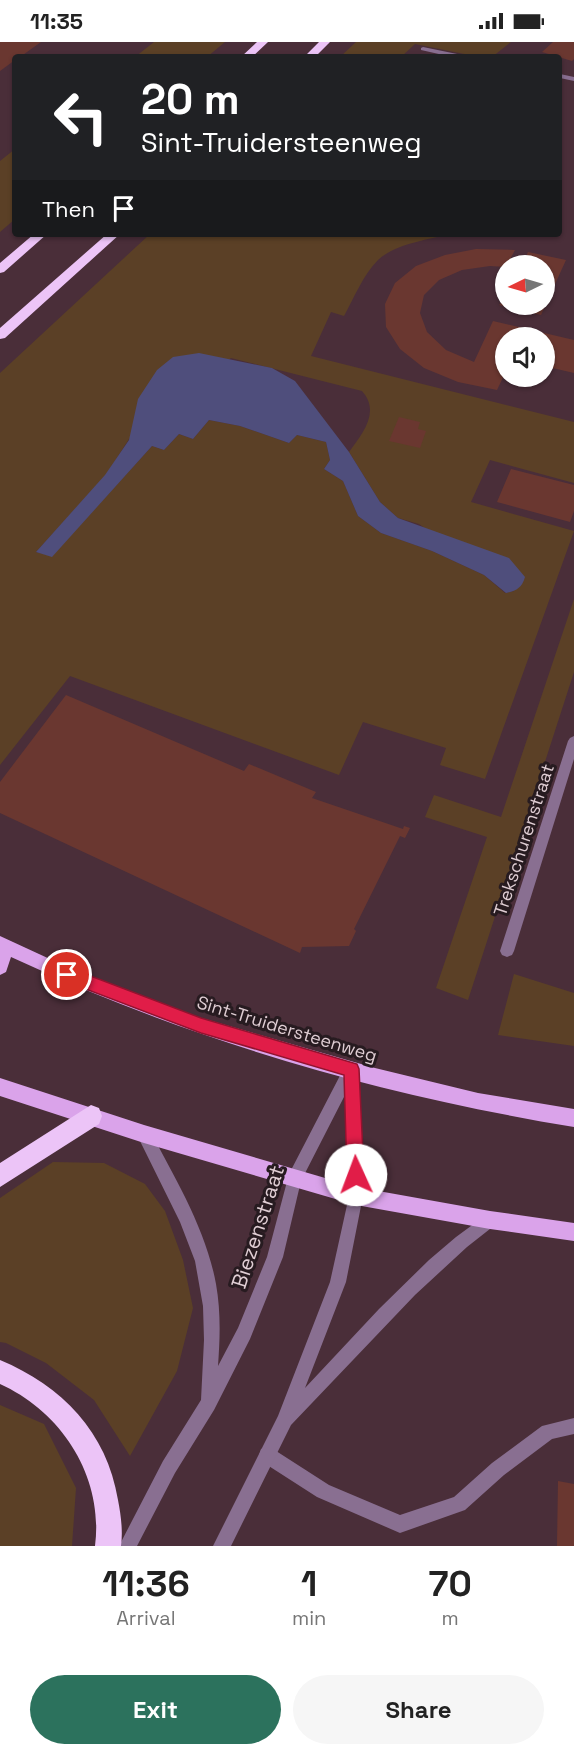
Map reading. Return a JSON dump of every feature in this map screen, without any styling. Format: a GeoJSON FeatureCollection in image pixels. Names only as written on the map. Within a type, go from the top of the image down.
{"type":"FeatureCollection","features":[{"type":"Feature","properties":{"kind":"highway"},"geometry":{"type":"LineString","coordinates":[[249,54],[263,42]]}},
{"type":"Feature","properties":{"kind":"highway"},"geometry":{"type":"LineString","coordinates":[[312,54],[325,42]]}},
{"type":"Feature","properties":{"kind":"highway"},"geometry":{"type":"LineString","coordinates":[[0,269],[37,237]]}},
{"type":"Feature","properties":{"kind":"highway"},"geometry":{"type":"LineString","coordinates":[[0,335],[111,237]]}},
{"type":"Feature","properties":{"kind":"highway"},"geometry":{"type":"LineString","coordinates":[[0,1176],[91,1116]]}},
{"type":"Feature","properties":{"kind":"highway"},"geometry":{"type":"LineString","coordinates":[[0,1372],[14,1377],[38,1394],[73,1424],[91,1452],[104,1492],[110,1538],[108,1546]]}},
{"type":"Feature","properties":{"kind":"main road"},"geometry":{"type":"LineString","coordinates":[[0,967],[2,949]]}},
{"type":"Feature","properties":{"kind":"main road","name":"Sint-Truidersteenweg"},"geometry":{"type":"LineString","coordinates":[[2,949],[161,1012],[375,1077],[478,1102],[574,1118]]}},
{"type":"Feature","properties":{"kind":"main road"},"geometry":{"type":"LineString","coordinates":[[0,1087],[144,1134],[356,1196],[490,1220],[574,1232]]}},
{"type":"Feature","properties":{"kind":"street"},"geometry":{"type":"LineString","coordinates":[[423,49],[447,54]]}},
{"type":"Feature","properties":{"kind":"street","name":"Trekschurenstraat"},"geometry":{"type":"LineString","coordinates":[[507,951],[574,741]]}},
{"type":"Feature","properties":{"kind":"street"},"geometry":{"type":"LineString","coordinates":[[222,1546],[284,1421],[338,1282],[356,1196],[351,1069]]}},
{"type":"Feature","properties":{"kind":"street","name":"Biezenstraat"},"geometry":{"type":"LineString","coordinates":[[128,1546],[169,1467],[208,1404],[244,1333],[275,1257],[294,1179],[351,1069]]}},
{"type":"Feature","properties":{"kind":"street","name":"Biezenstraat"},"geometry":{"type":"LineString","coordinates":[[144,1134],[187,1220],[202,1258],[211,1305],[212,1349],[208,1404]]}},
{"type":"Feature","properties":{"kind":"street"},"geometry":{"type":"LineString","coordinates":[[284,1421],[341,1364],[396,1300],[436,1262],[490,1220]]}},
{"type":"Feature","properties":{"kind":"street"},"geometry":{"type":"LineString","coordinates":[[267,1455],[323,1491],[400,1524],[459,1504],[498,1469],[548,1432],[574,1426]]}},
{"type":"Feature","properties":{"kind":"shaded area"},"geometry":{"type":"Polygon","coordinates":[[[154,42],[225,42],[211,54],[139,54],[154,42]]]}},
{"type":"Feature","properties":{"kind":"shaded area"},"geometry":{"type":"Polygon","coordinates":[[[356,42],[511,42],[496,54],[464,54],[415,44],[404,54],[343,54],[356,42]]]}},
{"type":"Feature","properties":{"kind":"shaded area"},"geometry":{"type":"Polygon","coordinates":[[[12,151],[12,222],[0,232],[0,161],[12,151]]]}},
{"type":"Feature","properties":{"kind":"shaded area"},"geometry":{"type":"Polygon","coordinates":[[[147,237],[438,237],[403,246],[385,254],[378,260],[363,280],[344,316],[331,312],[311,356],[574,422],[574,483],[490,460],[471,502],[574,531],[485,779],[440,765],[446,748],[363,722],[339,775],[70,676],[0,765],[0,373],[147,237]],[[231,358],[129,439],[106,475],[36,552],[52,556],[152,446],[164,450],[179,434],[193,439],[209,420],[240,426],[289,443],[297,435],[326,442],[330,460],[324,469],[343,481],[358,516],[381,533],[432,551],[484,575],[505,593],[514,591],[419,524],[398,518],[380,502],[349,452],[368,423],[370,407],[362,391],[231,358]]]}},
{"type":"Feature","properties":{"kind":"shaded area"},"geometry":{"type":"Polygon","coordinates":[[[199,353],[272,368],[295,381],[349,452],[380,502],[398,518],[509,558],[525,577],[522,584],[516,590],[506,593],[484,575],[432,551],[381,533],[358,516],[343,481],[324,469],[330,460],[326,442],[297,435],[289,443],[240,426],[209,420],[193,439],[179,434],[164,450],[152,446],[52,557],[36,552],[105,475],[129,440],[138,399],[157,370],[173,357],[199,353]]]}},
{"type":"Feature","properties":{"kind":"shaded area"},"geometry":{"type":"Polygon","coordinates":[[[574,599],[574,672],[468,1000],[436,988],[487,837],[425,817],[434,795],[501,817],[574,599]]]}},
{"type":"Feature","properties":{"kind":"shaded area"},"geometry":{"type":"Polygon","coordinates":[[[514,974],[574,993],[574,1046],[498,1035],[514,974]]]}},
{"type":"Feature","properties":{"kind":"shaded area"},"geometry":{"type":"Polygon","coordinates":[[[53,1162],[104,1163],[145,1184],[165,1211],[183,1260],[193,1308],[177,1371],[130,1456],[94,1400],[46,1363],[0,1342],[0,1198],[53,1162]]]}},
{"type":"Feature","properties":{"kind":"shaded area"},"geometry":{"type":"Polygon","coordinates":[[[0,1405],[44,1424],[76,1488],[72,1546],[0,1546],[0,1405]]]}},
{"type":"Feature","properties":{"kind":"building"},"geometry":{"type":"Polygon","coordinates":[[[0,42],[41,42],[24,54],[12,54],[12,62],[0,71],[0,42]]]}},
{"type":"Feature","properties":{"kind":"building"},"geometry":{"type":"Polygon","coordinates":[[[553,42],[574,42],[572,61],[562,58],[562,54],[542,52],[553,42]]]}},
{"type":"Feature","properties":{"kind":"building"},"geometry":{"type":"Polygon","coordinates":[[[476,249],[515,250],[512,255],[495,255],[495,266],[462,270],[439,280],[424,295],[420,313],[427,332],[446,350],[474,362],[493,321],[519,327],[495,327],[495,387],[498,387],[497,390],[458,382],[424,368],[400,349],[386,327],[385,304],[395,283],[416,266],[445,255],[476,249]]]}},
{"type":"Feature","properties":{"kind":"building"},"geometry":{"type":"Polygon","coordinates":[[[528,252],[542,255],[527,255],[528,252]]]}},
{"type":"Feature","properties":{"kind":"building"},"geometry":{"type":"Polygon","coordinates":[[[555,258],[566,260],[555,284],[555,258]]]}},
{"type":"Feature","properties":{"kind":"building"},"geometry":{"type":"Polygon","coordinates":[[[555,336],[574,340],[574,373],[555,369],[555,336]]]}},
{"type":"Feature","properties":{"kind":"building"},"geometry":{"type":"Polygon","coordinates":[[[399,417],[420,422],[418,429],[426,431],[420,448],[389,441],[399,417]]]}},
{"type":"Feature","properties":{"kind":"building"},"geometry":{"type":"Polygon","coordinates":[[[511,469],[574,485],[574,511],[570,522],[497,502],[511,469]]]}},
{"type":"Feature","properties":{"kind":"building"},"geometry":{"type":"Polygon","coordinates":[[[66,695],[244,771],[249,764],[316,792],[312,798],[403,829],[404,826],[410,828],[405,838],[400,836],[354,929],[356,931],[349,946],[302,947],[300,953],[0,813],[0,782],[66,695]]]}},
{"type":"Feature","properties":{"kind":"building"},"geometry":{"type":"Polygon","coordinates":[[[558,1481],[574,1484],[574,1546],[557,1546],[558,1481]]]}},
{"type":"Feature","properties":{"kind":"route"},"geometry":{"type":"LineString","coordinates":[[67,975],[201,1026],[351,1069],[356,1175]]}}]}
